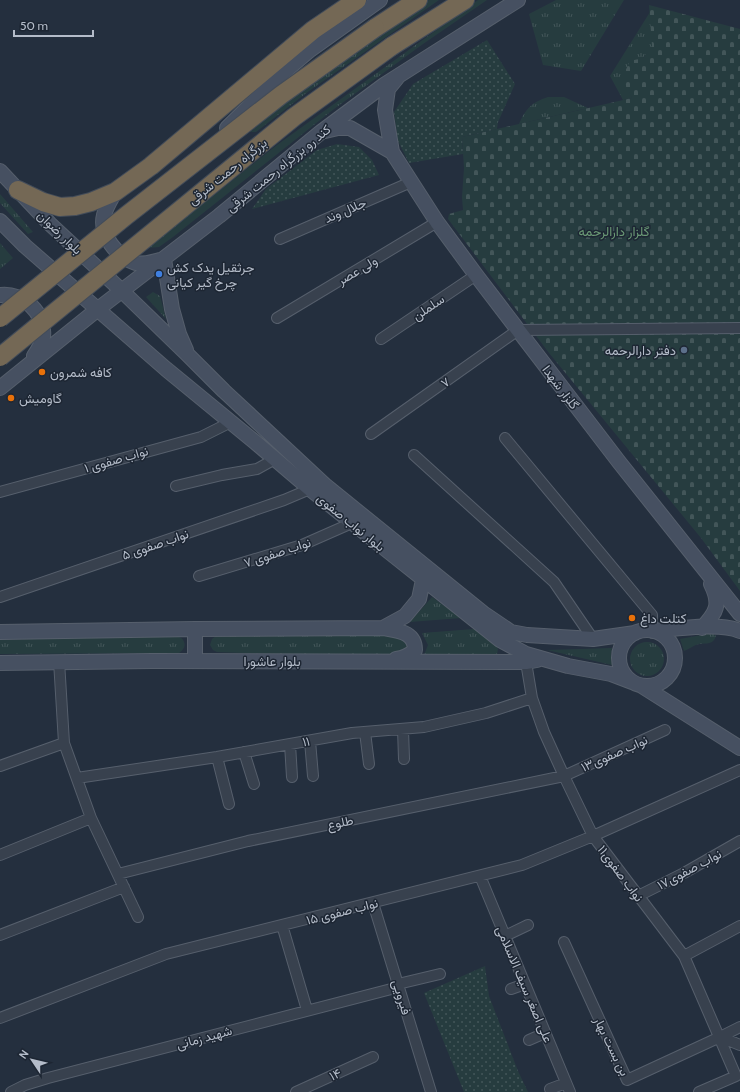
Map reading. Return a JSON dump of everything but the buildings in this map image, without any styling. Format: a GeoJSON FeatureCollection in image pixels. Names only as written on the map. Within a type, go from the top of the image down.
{"type":"FeatureCollection","features":[{"type":"Feature","properties":{"kind":"highway"},"geometry":{"type":"LineString","coordinates":[[18,190],[43,202],[60,207],[85,204],[115,192],[151,166],[313,30],[357,0]]}},
{"type":"Feature","properties":{"kind":"highway","name":"بزرگراه رحمت شرقی"},"geometry":{"type":"LineString","coordinates":[[0,318],[281,95],[375,28],[418,0]]}},
{"type":"Feature","properties":{"kind":"highway","name":"بزرگراه رحمت شرقی"},"geometry":{"type":"LineString","coordinates":[[0,357],[294,117],[392,46],[465,0]]}},
{"type":"Feature","properties":{"kind":"main road"},"geometry":{"type":"LineString","coordinates":[[183,173],[283,73],[310,50],[380,0]]}},
{"type":"Feature","properties":{"kind":"main road","name":"کند رو بزرگراه رحمت شرقی"},"geometry":{"type":"LineString","coordinates":[[24,369],[98,309],[164,259],[321,132],[398,76],[518,0]]}},
{"type":"Feature","properties":{"kind":"main road","name":"گلزار شهدا"},"geometry":{"type":"LineString","coordinates":[[398,76],[388,89],[385,110],[392,152],[411,182],[437,222],[476,276],[680,540],[740,614]]}},
{"type":"Feature","properties":{"kind":"main road","name":"گلزار شهدا"},"geometry":{"type":"LineString","coordinates":[[321,132],[338,128],[350,128],[392,152]]}},
{"type":"Feature","properties":{"kind":"main road","name":"بلوار رضوان"},"geometry":{"type":"LineString","coordinates":[[0,171],[50,224],[122,291]]}},
{"type":"Feature","properties":{"kind":"main road"},"geometry":{"type":"LineString","coordinates":[[115,192],[104,215],[104,233],[109,242],[122,256],[136,263],[151,263],[164,259],[172,309],[179,334],[188,354]]}},
{"type":"Feature","properties":{"kind":"main road"},"geometry":{"type":"LineString","coordinates":[[0,221],[25,246],[98,309]]}},
{"type":"Feature","properties":{"kind":"main road","name":"بلوار نواب صفوی"},"geometry":{"type":"LineString","coordinates":[[122,291],[188,354],[224,391],[326,486],[483,613],[511,632],[528,636],[592,639],[635,633]]}},
{"type":"Feature","properties":{"kind":"main road"},"geometry":{"type":"LineString","coordinates":[[0,295],[7,294],[20,298],[33,308],[41,321],[43,332],[42,343],[24,369],[0,388]]}},
{"type":"Feature","properties":{"kind":"main road","name":"بلوار نواب صفوی"},"geometry":{"type":"LineString","coordinates":[[98,309],[166,369],[276,459],[310,489],[500,640],[526,654],[568,666],[611,674],[637,684]]}},
{"type":"Feature","properties":{"kind":"main road"},"geometry":{"type":"LineString","coordinates":[[261,448],[272,436]]}},
{"type":"Feature","properties":{"kind":"main road"},"geometry":{"type":"LineString","coordinates":[[680,540],[717,595],[715,613],[702,628]]}},
{"type":"Feature","properties":{"kind":"main road"},"geometry":{"type":"LineString","coordinates":[[383,628],[405,616],[418,599],[424,580]]}},
{"type":"Feature","properties":{"kind":"main road"},"geometry":{"type":"LineString","coordinates":[[740,632],[734,629],[719,627],[643,631],[635,633],[622,645],[619,661],[621,670],[626,677],[740,748]]}},
{"type":"Feature","properties":{"kind":"main road"},"geometry":{"type":"LineString","coordinates":[[0,632],[383,628],[407,633],[413,640],[415,650],[408,657],[386,662]]}},
{"type":"Feature","properties":{"kind":"main road"},"geometry":{"type":"LineString","coordinates":[[195,629],[195,661]]}},
{"type":"Feature","properties":{"kind":"main road"},"geometry":{"type":"LineString","coordinates":[[637,684],[651,686],[659,684],[672,672],[675,663],[675,655],[672,646],[664,636],[652,631]]}},
{"type":"Feature","properties":{"kind":"main road","name":"بلوار عاشورا"},"geometry":{"type":"LineString","coordinates":[[0,663],[59,661],[526,662],[545,659]]}},
{"type":"Feature","properties":{"kind":"street","name":"جلال وند"},"geometry":{"type":"LineString","coordinates":[[280,239],[411,182]]}},
{"type":"Feature","properties":{"kind":"street","name":"ولی عصر"},"geometry":{"type":"LineString","coordinates":[[277,318],[437,222]]}},
{"type":"Feature","properties":{"kind":"street","name":"سلملن"},"geometry":{"type":"LineString","coordinates":[[381,338],[476,276]]}},
{"type":"Feature","properties":{"kind":"street"},"geometry":{"type":"LineString","coordinates":[[518,330],[740,328]]}},
{"type":"Feature","properties":{"kind":"street","name":"۷"},"geometry":{"type":"LineString","coordinates":[[371,434],[518,330]]}},
{"type":"Feature","properties":{"kind":"street","name":"نواب صفوی ۱"},"geometry":{"type":"LineString","coordinates":[[0,492],[201,436],[231,422]]}},
{"type":"Feature","properties":{"kind":"street"},"geometry":{"type":"LineString","coordinates":[[505,438],[652,615],[652,631]]}},
{"type":"Feature","properties":{"kind":"street"},"geometry":{"type":"LineString","coordinates":[[414,455],[554,582],[592,639]]}},
{"type":"Feature","properties":{"kind":"street"},"geometry":{"type":"LineString","coordinates":[[176,486],[222,475],[257,470],[276,459]]}},
{"type":"Feature","properties":{"kind":"street","name":"نواب صفوی ۵"},"geometry":{"type":"LineString","coordinates":[[0,597],[284,500],[310,489]]}},
{"type":"Feature","properties":{"kind":"street","name":"نواب صفوی ۷"},"geometry":{"type":"LineString","coordinates":[[199,576],[302,546],[352,523]]}},
{"type":"Feature","properties":{"kind":"street"},"geometry":{"type":"LineString","coordinates":[[59,661],[64,743],[92,818],[138,917]]}},
{"type":"Feature","properties":{"kind":"street","name":"۱۱نواب صفوی"},"geometry":{"type":"LineString","coordinates":[[526,662],[532,698],[544,732],[593,836],[684,956],[736,1076],[699,1092]]}},
{"type":"Feature","properties":{"kind":"street","name":"۱۱"},"geometry":{"type":"LineString","coordinates":[[77,778],[217,757],[364,732],[424,727],[486,713],[532,698]]}},
{"type":"Feature","properties":{"kind":"street"},"geometry":{"type":"LineString","coordinates":[[403,729],[404,759]]}},
{"type":"Feature","properties":{"kind":"street","name":"۱۳نواب صفوی"},"geometry":{"type":"LineString","coordinates":[[564,776],[665,730]]}},
{"type":"Feature","properties":{"kind":"street"},"geometry":{"type":"LineString","coordinates":[[364,732],[369,764]]}},
{"type":"Feature","properties":{"kind":"street"},"geometry":{"type":"LineString","coordinates":[[310,741],[313,776]]}},
{"type":"Feature","properties":{"kind":"street"},"geometry":{"type":"LineString","coordinates":[[0,766],[64,743]]}},
{"type":"Feature","properties":{"kind":"street"},"geometry":{"type":"LineString","coordinates":[[290,744],[292,777]]}},
{"type":"Feature","properties":{"kind":"street"},"geometry":{"type":"LineString","coordinates":[[244,752],[254,784]]}},
{"type":"Feature","properties":{"kind":"street"},"geometry":{"type":"LineString","coordinates":[[217,757],[229,804]]}},
{"type":"Feature","properties":{"kind":"street","name":"نواب صفوی ۱۵"},"geometry":{"type":"LineString","coordinates":[[0,1018],[166,954],[522,865],[593,836],[681,795],[740,770]]}},
{"type":"Feature","properties":{"kind":"street","name":"طلوع"},"geometry":{"type":"LineString","coordinates":[[118,874],[248,841],[564,776]]}},
{"type":"Feature","properties":{"kind":"street"},"geometry":{"type":"LineString","coordinates":[[0,855],[92,818]]}},
{"type":"Feature","properties":{"kind":"street","name":"۱۷نواب صفوی"},"geometry":{"type":"LineString","coordinates":[[638,896],[684,873],[740,841]]}},
{"type":"Feature","properties":{"kind":"street","name":"علی اصغر سیف الاسلامی"},"geometry":{"type":"LineString","coordinates":[[480,876],[568,1088]]}},
{"type":"Feature","properties":{"kind":"street"},"geometry":{"type":"LineString","coordinates":[[0,935],[124,887]]}},
{"type":"Feature","properties":{"kind":"street","name":"فیرویی"},"geometry":{"type":"LineString","coordinates":[[373,903],[431,1092]]}},
{"type":"Feature","properties":{"kind":"street"},"geometry":{"type":"LineString","coordinates":[[282,925],[307,1010]]}},
{"type":"Feature","properties":{"kind":"street"},"geometry":{"type":"LineString","coordinates":[[505,936],[528,925]]}},
{"type":"Feature","properties":{"kind":"street"},"geometry":{"type":"LineString","coordinates":[[684,956],[740,926]]}},
{"type":"Feature","properties":{"kind":"street","name":"بن بست بهار"},"geometry":{"type":"LineString","coordinates":[[564,942],[627,1080],[720,1037]]}},
{"type":"Feature","properties":{"kind":"street","name":"شهید زمانی"},"geometry":{"type":"LineString","coordinates":[[11,1092],[25,1085],[48,1078],[440,974]]}},
{"type":"Feature","properties":{"kind":"street"},"geometry":{"type":"LineString","coordinates":[[511,989],[525,984]]}},
{"type":"Feature","properties":{"kind":"street"},"geometry":{"type":"LineString","coordinates":[[720,1037],[740,1027]]}},
{"type":"Feature","properties":{"kind":"street"},"geometry":{"type":"LineString","coordinates":[[530,1040],[546,1033]]}},
{"type":"Feature","properties":{"kind":"street"},"geometry":{"type":"LineString","coordinates":[[720,1037],[740,1045]]}},
{"type":"Feature","properties":{"kind":"street","name":"۱۴"},"geometry":{"type":"LineString","coordinates":[[296,1092],[373,1057]]}},
{"type":"Feature","properties":{"kind":"street"},"geometry":{"type":"LineString","coordinates":[[550,1089],[568,1088]]}},
{"type":"Feature","properties":{"kind":"green space"},"geometry":{"type":"Polygon","coordinates":[[[429,0],[439,0],[309,91],[256,132],[250,132],[316,77],[429,0]]]}},
{"type":"Feature","properties":{"kind":"green space"},"geometry":{"type":"Polygon","coordinates":[[[478,0],[487,0],[423,44],[334,109],[173,237],[159,247],[147,248],[277,145],[478,0]]]}},
{"type":"Feature","properties":{"kind":"green space"},"geometry":{"type":"Polygon","coordinates":[[[556,0],[624,0],[581,71],[543,65],[529,14],[556,0]]]}},
{"type":"Feature","properties":{"kind":"green space","name":"گلزار دارالرحمه"},"geometry":{"type":"Polygon","coordinates":[[[649,5],[740,29],[740,591],[701,538],[549,353],[448,219],[449,214],[463,210],[462,197],[464,168],[462,137],[632,98],[622,78],[630,61],[643,58],[652,46],[649,5]]]}},
{"type":"Feature","properties":{"kind":"green space"},"geometry":{"type":"Polygon","coordinates":[[[650,12],[653,46],[643,58],[628,88],[632,98],[623,100],[610,76],[650,12]]]}},
{"type":"Feature","properties":{"kind":"green space"},"geometry":{"type":"Polygon","coordinates":[[[487,40],[515,84],[498,122],[497,129],[462,137],[463,154],[409,163],[398,141],[394,112],[413,84],[487,40]]]}},
{"type":"Feature","properties":{"kind":"green space"},"geometry":{"type":"Polygon","coordinates":[[[548,97],[564,97],[588,108],[519,124],[524,114],[533,104],[548,97]]]}},
{"type":"Feature","properties":{"kind":"green space"},"geometry":{"type":"Polygon","coordinates":[[[337,144],[359,147],[372,160],[379,175],[252,209],[266,189],[317,150],[337,144]]]}},
{"type":"Feature","properties":{"kind":"green space"},"geometry":{"type":"Polygon","coordinates":[[[0,194],[33,232],[28,234],[0,203],[0,194]]]}},
{"type":"Feature","properties":{"kind":"green space"},"geometry":{"type":"Polygon","coordinates":[[[0,243],[13,258],[0,269],[0,243]]]}},
{"type":"Feature","properties":{"kind":"green space"},"geometry":{"type":"Polygon","coordinates":[[[153,292],[160,296],[166,319],[146,297],[153,292]]]}},
{"type":"Feature","properties":{"kind":"green space"},"geometry":{"type":"Polygon","coordinates":[[[432,597],[461,618],[410,622],[432,597]]]}},
{"type":"Feature","properties":{"kind":"green space"},"geometry":{"type":"Polygon","coordinates":[[[474,629],[494,642],[498,649],[497,654],[424,655],[428,645],[422,633],[474,629]]]}},
{"type":"Feature","properties":{"kind":"green space"},"geometry":{"type":"Polygon","coordinates":[[[712,633],[716,636],[713,641],[697,645],[684,651],[680,639],[712,633]]]}},
{"type":"Feature","properties":{"kind":"green space"},"geometry":{"type":"Polygon","coordinates":[[[372,634],[403,637],[407,647],[404,653],[395,654],[300,655],[217,652],[213,650],[210,645],[212,639],[216,636],[372,634]]]}},
{"type":"Feature","properties":{"kind":"green space"},"geometry":{"type":"Polygon","coordinates":[[[155,635],[180,637],[183,639],[185,644],[183,650],[179,653],[0,654],[0,640],[155,635]]]}},
{"type":"Feature","properties":{"kind":"green space"},"geometry":{"type":"Polygon","coordinates":[[[647,642],[659,647],[664,659],[659,671],[647,676],[635,671],[630,659],[635,647],[647,642]]]}},
{"type":"Feature","properties":{"kind":"green space"},"geometry":{"type":"Polygon","coordinates":[[[612,648],[612,665],[547,650],[612,648]]]}},
{"type":"Feature","properties":{"kind":"green space"},"geometry":{"type":"Polygon","coordinates":[[[485,966],[489,996],[518,1071],[528,1092],[464,1092],[424,993],[485,966]]]}},
{"type":"Feature","properties":{"kind":"place","name":"جرثقیل یدک کش چرخ گیر کیانی"},"geometry":{"type":"Point","coordinates":[159,274]}},
{"type":"Feature","properties":{"kind":"place","name":"دفتر دارالرحمه"},"geometry":{"type":"Point","coordinates":[684,350]}},
{"type":"Feature","properties":{"kind":"place","name":"کافه شمرون"},"geometry":{"type":"Point","coordinates":[42,372]}},
{"type":"Feature","properties":{"kind":"place","name":"گاومیش"},"geometry":{"type":"Point","coordinates":[11,398]}},
{"type":"Feature","properties":{"kind":"place","name":"کتلت داغ"},"geometry":{"type":"Point","coordinates":[632,618]}}]}
